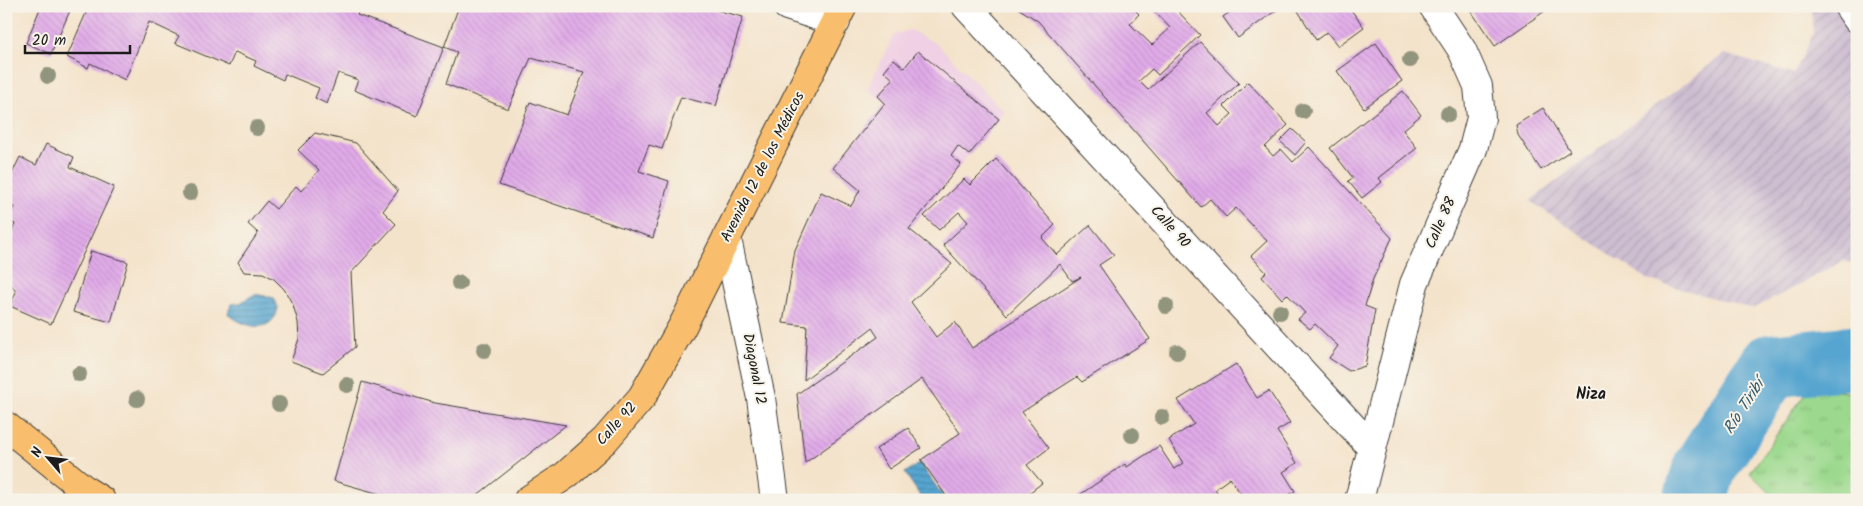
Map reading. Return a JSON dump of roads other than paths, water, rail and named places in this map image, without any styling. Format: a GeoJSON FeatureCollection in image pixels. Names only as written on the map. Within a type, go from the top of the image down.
{"type":"FeatureCollection","features":[{"type":"Feature","properties":{"kind":"main road","name":"Avenida 12 de los Médicos"},"geometry":{"type":"LineString","coordinates":[[682,327],[840,14]]}},
{"type":"Feature","properties":{"kind":"main road","name":"Calle 92"},"geometry":{"type":"LineString","coordinates":[[528,500],[566,474],[605,440],[642,397],[682,327]]}},
{"type":"Feature","properties":{"kind":"main road"},"geometry":{"type":"LineString","coordinates":[[6,426],[85,490],[101,500]]}},
{"type":"Feature","properties":{"kind":"street"},"geometry":{"type":"LineString","coordinates":[[787,6],[840,14]]}},
{"type":"Feature","properties":{"kind":"street","name":"Calle 90"},"geometry":{"type":"LineString","coordinates":[[966,6],[1372,448]]}},
{"type":"Feature","properties":{"kind":"street","name":"Calle 88"},"geometry":{"type":"LineString","coordinates":[[1359,500],[1414,284],[1474,149],[1481,118],[1478,86],[1462,50],[1433,6]]}},
{"type":"Feature","properties":{"kind":"street"},"geometry":{"type":"LineString","coordinates":[[1848,6],[1857,19]]}},
{"type":"Feature","properties":{"kind":"street","name":"Diagonal 12"},"geometry":{"type":"LineString","coordinates":[[727,239],[761,398],[775,500]]}},
{"type":"Feature","properties":{"kind":"water"},"geometry":{"type":"Polygon","coordinates":[[[255,294],[274,298],[278,308],[275,317],[270,323],[264,326],[249,325],[234,319],[228,314],[231,304],[240,303],[255,294]]]}},
{"type":"Feature","properties":{"kind":"water"},"geometry":{"type":"Polygon","coordinates":[[[920,463],[945,500],[923,500],[905,473],[920,463]]]}},
{"type":"Feature","properties":{"kind":"waterway","name":"Río Tiribí"},"geometry":{"type":"LineString","coordinates":[[1695,500],[1705,467],[1770,366],[1857,357]]}},
{"type":"Feature","properties":{"kind":"district","name":"Niza"},"geometry":{"type":"Point","coordinates":[1591,394]}}]}
